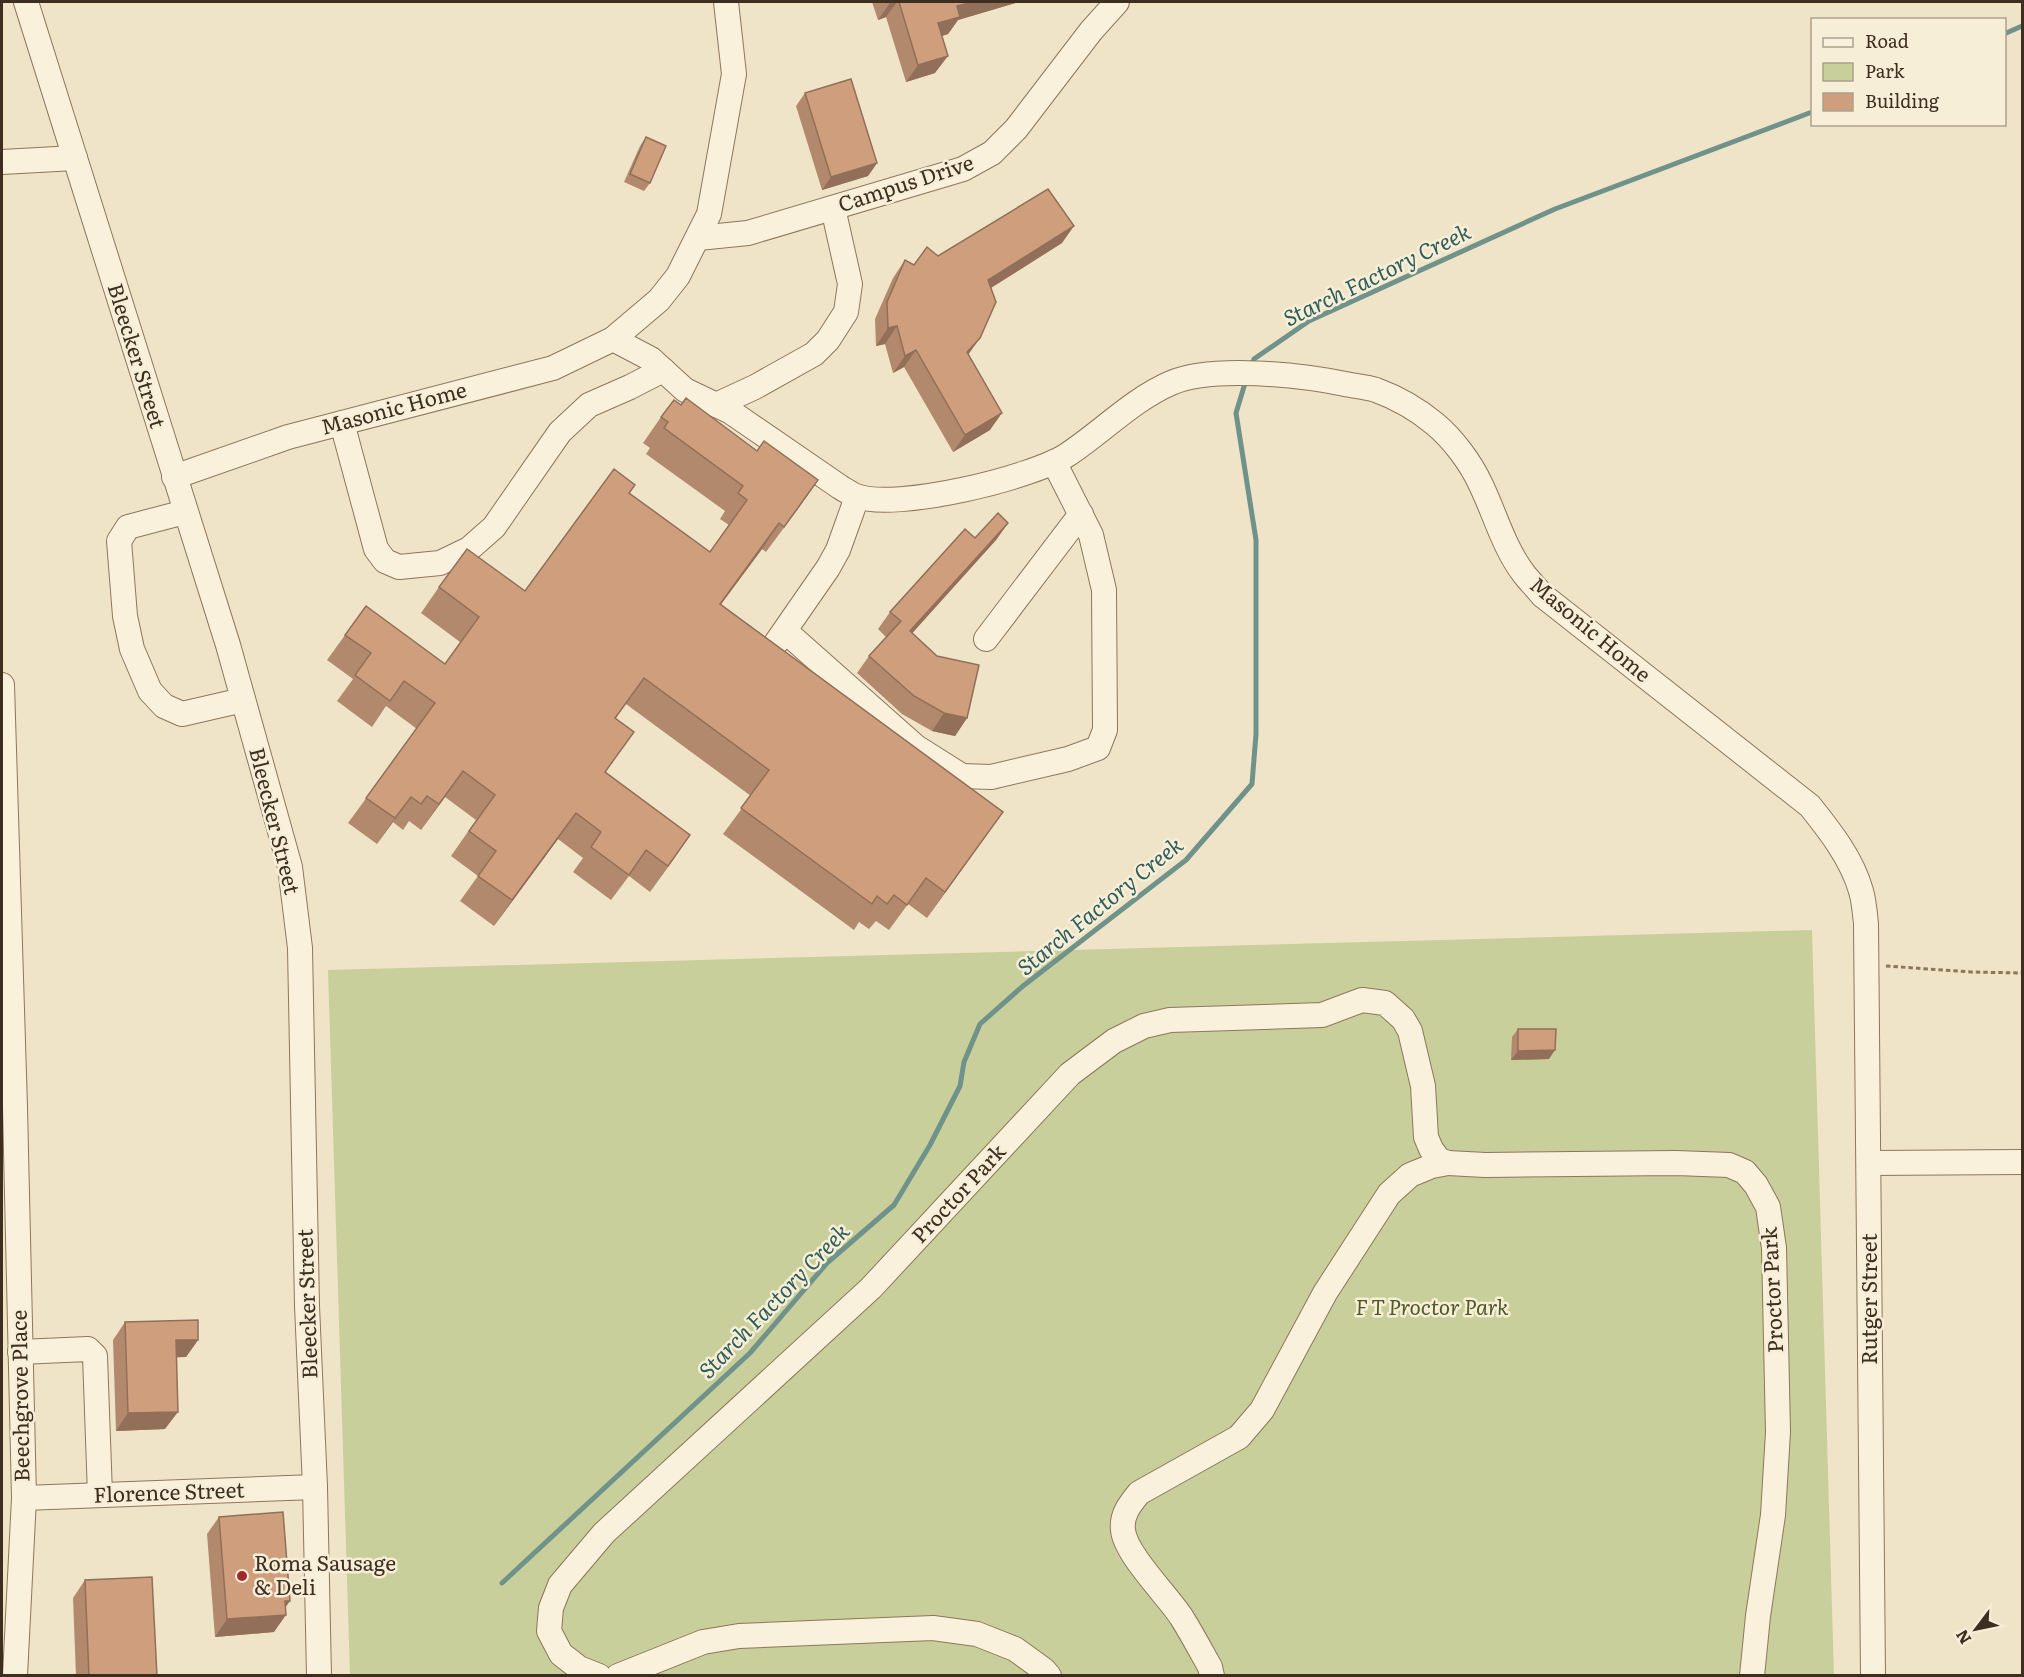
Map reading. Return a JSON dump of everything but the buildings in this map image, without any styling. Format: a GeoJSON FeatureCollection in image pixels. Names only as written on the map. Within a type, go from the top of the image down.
{"type":"FeatureCollection","features":[{"type":"Feature","properties":{"kind":"street","name":"Bleecker Street"},"geometry":{"type":"LineString","coordinates":[[26,2],[228,645],[290,867],[300,948],[307,1306],[315,1487],[319,1676]]}},
{"type":"Feature","properties":{"kind":"street","name":"Masonic Home"},"geometry":{"type":"LineString","coordinates":[[174,477],[288,436],[553,368],[613,339],[659,300],[678,276],[709,214],[734,74],[726,2]]}},
{"type":"Feature","properties":{"kind":"street","name":"Campus Drive"},"geometry":{"type":"LineString","coordinates":[[698,238],[748,234],[963,169],[993,153],[1016,129],[1091,31],[1117,2]]}},
{"type":"Feature","properties":{"kind":"street"},"geometry":{"type":"LineString","coordinates":[[2,162],[75,158]]}},
{"type":"Feature","properties":{"kind":"street"},"geometry":{"type":"LineString","coordinates":[[716,405],[755,387],[814,354],[828,340],[846,312],[850,284],[833,208]]}},
{"type":"Feature","properties":{"kind":"street","name":"Masonic Home"},"geometry":{"type":"LineString","coordinates":[[613,339],[651,359],[685,390],[731,412],[840,488],[857,497],[892,500],[963,491],[1045,467],[1066,455],[1147,395],[1172,382],[1198,375],[1254,374],[1312,377],[1375,389],[1412,406],[1455,444],[1480,482],[1504,538],[1524,574],[1542,595],[1810,806],[1832,834],[1856,876],[1862,893],[1866,924]]}},
{"type":"Feature","properties":{"kind":"street"},"geometry":{"type":"LineString","coordinates":[[342,423],[376,549],[385,561],[399,567],[440,563],[469,549],[494,527],[560,432],[589,405],[663,370]]}},
{"type":"Feature","properties":{"kind":"street"},"geometry":{"type":"LineString","coordinates":[[857,497],[838,550],[779,639],[916,747],[962,776],[991,777],[1068,759],[1098,748],[1105,730],[1104,590],[1091,535],[1054,462]]}},
{"type":"Feature","properties":{"kind":"street"},"geometry":{"type":"LineString","coordinates":[[185,512],[128,527],[119,541],[125,616],[132,649],[150,692],[164,706],[182,714],[243,700]]}},
{"type":"Feature","properties":{"kind":"street"},"geometry":{"type":"LineString","coordinates":[[986,639],[1081,514]]}},
{"type":"Feature","properties":{"kind":"street","name":"Beechgrove Place"},"geometry":{"type":"LineString","coordinates":[[2,685],[10,1254],[20,1352],[24,1498],[15,1676]]}},
{"type":"Feature","properties":{"kind":"street","name":"Rutger Street"},"geometry":{"type":"LineString","coordinates":[[1866,924],[1873,1676]]}},
{"type":"Feature","properties":{"kind":"street","name":"Proctor Park"},"geometry":{"type":"LineString","coordinates":[[599,1676],[579,1668],[561,1654],[549,1631],[551,1608],[560,1585],[603,1533],[870,1288],[1070,1074],[1114,1041],[1144,1026],[1170,1020],[1322,1015],[1362,1000],[1385,1003],[1403,1019],[1410,1031],[1423,1086],[1426,1137],[1439,1160],[1448,1164]]}},
{"type":"Feature","properties":{"kind":"street"},"geometry":{"type":"LineString","coordinates":[[1869,1163],[2022,1162]]}},
{"type":"Feature","properties":{"kind":"street","name":"Proctor Park"},"geometry":{"type":"LineString","coordinates":[[1212,1676],[1210,1667],[1182,1618],[1133,1552],[1123,1533],[1123,1520],[1129,1504],[1139,1493],[1239,1437],[1262,1410],[1325,1293],[1389,1194],[1410,1175],[1432,1166],[1448,1164],[1664,1163],[1729,1165],[1745,1172],[1756,1185],[1768,1207],[1774,1248],[1778,1431],[1773,1515],[1758,1616],[1752,1676]]}},
{"type":"Feature","properties":{"kind":"street"},"geometry":{"type":"LineString","coordinates":[[20,1352],[88,1349],[95,1356],[100,1496]]}},
{"type":"Feature","properties":{"kind":"street","name":"Florence Street"},"geometry":{"type":"LineString","coordinates":[[24,1498],[315,1487]]}},
{"type":"Feature","properties":{"kind":"street"},"geometry":{"type":"LineString","coordinates":[[618,1676],[703,1642],[739,1636],[933,1628],[977,1634],[1016,1649],[1044,1670],[1048,1676]]}},
{"type":"Feature","properties":{"kind":"path"},"geometry":{"type":"LineString","coordinates":[[1866,965],[2022,974]]}},
{"type":"Feature","properties":{"kind":"green space","name":"F T Proctor Park"},"geometry":{"type":"Polygon","coordinates":[[[1812,930],[1834,1675],[350,1675],[328,970],[1812,930]]]}},
{"type":"Feature","properties":{"kind":"waterway","name":"Starch Factory Creek"},"geometry":{"type":"LineString","coordinates":[[2006,33],[2022,26]]}},
{"type":"Feature","properties":{"kind":"waterway","name":"Starch Factory Creek"},"geometry":{"type":"LineString","coordinates":[[1252,366],[1254,359],[1309,321],[1555,209],[1811,112]]}},
{"type":"Feature","properties":{"kind":"waterway","name":"Starch Factory Creek"},"geometry":{"type":"LineString","coordinates":[[502,1583],[750,1353],[827,1263],[894,1205],[930,1145],[960,1086],[964,1062],[980,1024],[1023,986],[1186,860],[1252,784],[1256,734],[1256,540],[1236,413],[1246,380]]}},
{"type":"Feature","properties":{"kind":"place","name":"Roma Sausage & Deli"},"geometry":{"type":"Point","coordinates":[242,1576]}}]}
